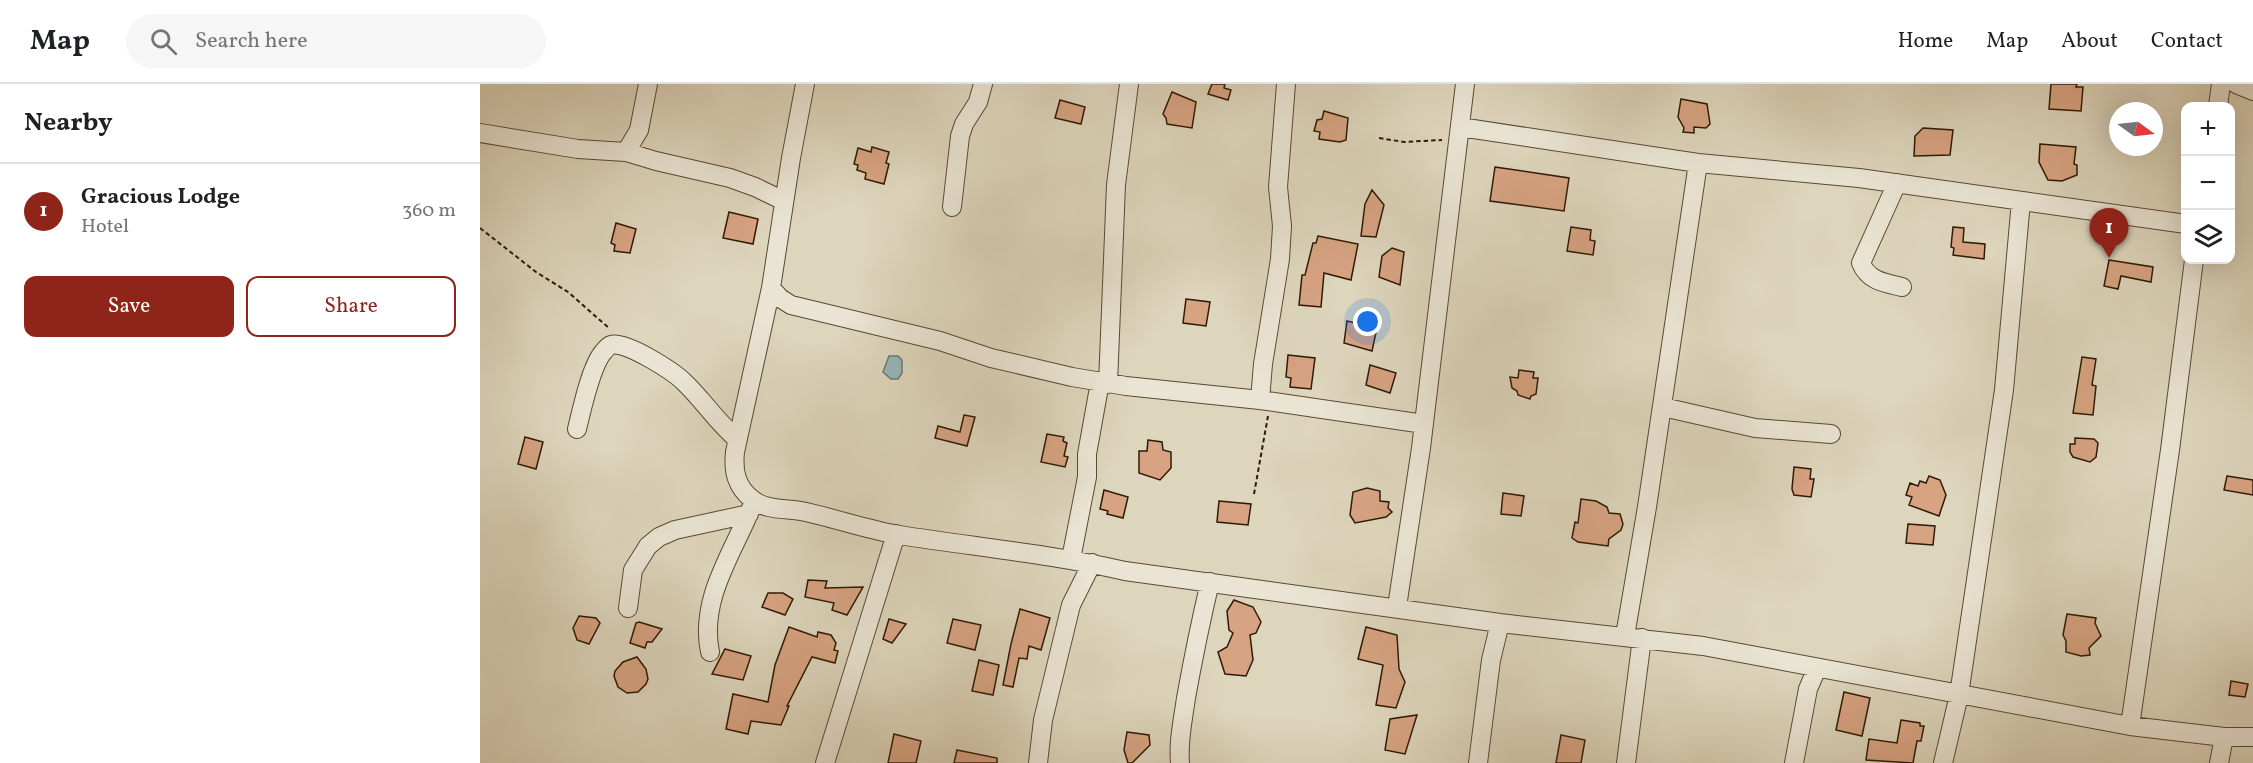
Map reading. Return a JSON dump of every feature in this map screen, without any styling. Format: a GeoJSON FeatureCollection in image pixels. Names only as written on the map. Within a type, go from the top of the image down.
{"type":"FeatureCollection","features":[{"type":"Feature","properties":{"kind":"street"},"geometry":{"type":"LineString","coordinates":[[626,152],[639,130],[648,84]]}},
{"type":"Feature","properties":{"kind":"street"},"geometry":{"type":"LineString","coordinates":[[952,207],[960,136],[964,124],[978,102],[983,84]]}},
{"type":"Feature","properties":{"kind":"street"},"geometry":{"type":"LineString","coordinates":[[1071,559],[1087,477],[1089,439],[1104,383],[1116,185],[1129,84]]}},
{"type":"Feature","properties":{"kind":"street"},"geometry":{"type":"LineString","coordinates":[[1265,401],[1263,364],[1280,259],[1282,226],[1278,187],[1286,84]]}},
{"type":"Feature","properties":{"kind":"street"},"geometry":{"type":"LineString","coordinates":[[1397,607],[1424,424],[1465,84]]}},
{"type":"Feature","properties":{"kind":"street"},"geometry":{"type":"LineString","coordinates":[[2219,102],[2222,84]]}},
{"type":"Feature","properties":{"kind":"street"},"geometry":{"type":"LineString","coordinates":[[2236,84],[2253,92]]}},
{"type":"Feature","properties":{"kind":"street"},"geometry":{"type":"LineString","coordinates":[[751,508],[734,470],[737,440],[771,288],[784,201],[807,86]]}},
{"type":"Feature","properties":{"kind":"street"},"geometry":{"type":"LineString","coordinates":[[1459,132],[1698,163],[1897,183],[2181,223]]}},
{"type":"Feature","properties":{"kind":"street"},"geometry":{"type":"LineString","coordinates":[[480,133],[578,149],[626,152],[730,178],[784,201]]}},
{"type":"Feature","properties":{"kind":"street"},"geometry":{"type":"LineString","coordinates":[[1626,763],[1633,637],[1698,163]]}},
{"type":"Feature","properties":{"kind":"street"},"geometry":{"type":"LineString","coordinates":[[1897,183],[1861,263],[1867,275],[1875,280],[1902,287]]}},
{"type":"Feature","properties":{"kind":"street"},"geometry":{"type":"LineString","coordinates":[[1942,763],[1959,695],[2004,390],[2021,201]]}},
{"type":"Feature","properties":{"kind":"street"},"geometry":{"type":"LineString","coordinates":[[2130,726],[2170,450],[2193,264]]}},
{"type":"Feature","properties":{"kind":"street"},"geometry":{"type":"LineString","coordinates":[[771,288],[791,305],[940,341],[991,358],[1104,383],[1265,401],[1424,424]]}},
{"type":"Feature","properties":{"kind":"street"},"geometry":{"type":"LineString","coordinates":[[577,429],[590,381],[603,352],[611,345],[619,345],[642,354],[676,375],[696,394],[724,429],[737,440]]}},
{"type":"Feature","properties":{"kind":"street"},"geometry":{"type":"LineString","coordinates":[[1663,408],[1755,428],[1831,434]]}},
{"type":"Feature","properties":{"kind":"street"},"geometry":{"type":"LineString","coordinates":[[628,608],[633,570],[648,546],[659,537],[675,530],[763,506],[803,511],[896,534],[1071,559],[1125,571],[1500,623],[1704,646],[2130,726],[2224,737],[2253,737]]}},
{"type":"Feature","properties":{"kind":"street"},"geometry":{"type":"LineString","coordinates":[[710,652],[706,634],[713,595],[751,508]]}},
{"type":"Feature","properties":{"kind":"street"},"geometry":{"type":"LineString","coordinates":[[825,763],[896,534]]}},
{"type":"Feature","properties":{"kind":"street"},"geometry":{"type":"LineString","coordinates":[[1038,763],[1044,720],[1071,605],[1092,563]]}},
{"type":"Feature","properties":{"kind":"street"},"geometry":{"type":"LineString","coordinates":[[1180,763],[1178,751],[1180,734],[1210,582]]}},
{"type":"Feature","properties":{"kind":"street"},"geometry":{"type":"LineString","coordinates":[[1479,763],[1491,660],[1500,623]]}},
{"type":"Feature","properties":{"kind":"street"},"geometry":{"type":"LineString","coordinates":[[1794,763],[1808,689],[1817,668]]}},
{"type":"Feature","properties":{"kind":"street"},"geometry":{"type":"LineString","coordinates":[[2219,763],[2224,737]]}},
{"type":"Feature","properties":{"kind":"path"},"geometry":{"type":"LineString","coordinates":[[1379,138],[1404,142],[1459,132]]}},
{"type":"Feature","properties":{"kind":"path"},"geometry":{"type":"LineString","coordinates":[[480,228],[536,272],[568,292],[603,321],[610,328],[611,345]]}},
{"type":"Feature","properties":{"kind":"path"},"geometry":{"type":"LineString","coordinates":[[1254,494],[1265,401]]}},
{"type":"Feature","properties":{"kind":"water"},"geometry":{"type":"Polygon","coordinates":[[[889,356],[898,356],[902,360],[902,373],[898,379],[891,379],[883,372],[889,356]]]}},
{"type":"Feature","properties":{"kind":"building"},"geometry":{"type":"Polygon","coordinates":[[[1212,84],[1225,84],[1224,88],[1231,90],[1228,100],[1208,94],[1212,84]]]}},
{"type":"Feature","properties":{"kind":"building"},"geometry":{"type":"Polygon","coordinates":[[[2051,84],[2077,84],[2076,87],[2083,87],[2081,111],[2049,109],[2051,84]]]}},
{"type":"Feature","properties":{"kind":"building"},"geometry":{"type":"Polygon","coordinates":[[[1172,92],[1196,102],[1192,128],[1167,124],[1163,114],[1172,92]]]}},
{"type":"Feature","properties":{"kind":"building"},"geometry":{"type":"Polygon","coordinates":[[[1681,99],[1707,104],[1710,124],[1706,128],[1694,127],[1694,133],[1683,132],[1684,128],[1678,117],[1681,99]]]}},
{"type":"Feature","properties":{"kind":"building"},"geometry":{"type":"Polygon","coordinates":[[[1060,100],[1085,107],[1081,124],[1055,118],[1060,100]]]}},
{"type":"Feature","properties":{"kind":"building"},"geometry":{"type":"Polygon","coordinates":[[[1324,111],[1348,118],[1346,140],[1340,142],[1319,139],[1320,132],[1314,131],[1317,120],[1322,119],[1324,111]]]}},
{"type":"Feature","properties":{"kind":"building"},"geometry":{"type":"Polygon","coordinates":[[[1923,128],[1953,130],[1950,155],[1914,156],[1915,136],[1923,128]]]}},
{"type":"Feature","properties":{"kind":"building"},"geometry":{"type":"Polygon","coordinates":[[[2040,144],[2076,147],[2074,164],[2077,165],[2077,175],[2062,181],[2048,180],[2039,162],[2040,144]]]}},
{"type":"Feature","properties":{"kind":"building"},"geometry":{"type":"Polygon","coordinates":[[[872,147],[889,152],[886,163],[889,164],[884,184],[865,179],[866,173],[857,170],[858,165],[854,164],[858,148],[871,152],[872,147]]]}},
{"type":"Feature","properties":{"kind":"building"},"geometry":{"type":"Polygon","coordinates":[[[1495,167],[1569,178],[1564,211],[1490,201],[1495,167]]]}},
{"type":"Feature","properties":{"kind":"building"},"geometry":{"type":"Polygon","coordinates":[[[1372,190],[1384,205],[1376,237],[1361,236],[1365,204],[1372,190]]]}},
{"type":"Feature","properties":{"kind":"building"},"geometry":{"type":"Polygon","coordinates":[[[729,212],[758,219],[753,244],[723,238],[729,212]]]}},
{"type":"Feature","properties":{"kind":"building"},"geometry":{"type":"Polygon","coordinates":[[[616,223],[636,229],[630,253],[614,251],[615,245],[611,243],[616,223]]]}},
{"type":"Feature","properties":{"kind":"building"},"geometry":{"type":"Polygon","coordinates":[[[1571,227],[1591,230],[1590,240],[1595,241],[1593,255],[1567,251],[1571,227]]]}},
{"type":"Feature","properties":{"kind":"building"},"geometry":{"type":"Polygon","coordinates":[[[1953,227],[1964,228],[1963,242],[1985,244],[1984,259],[1953,255],[1954,248],[1951,247],[1953,227]]]}},
{"type":"Feature","properties":{"kind":"building"},"geometry":{"type":"Polygon","coordinates":[[[1318,236],[1358,244],[1351,280],[1324,273],[1321,307],[1299,305],[1302,275],[1305,275],[1313,243],[1316,243],[1318,236]]]}},
{"type":"Feature","properties":{"kind":"building"},"geometry":{"type":"Polygon","coordinates":[[[1392,248],[1404,252],[1400,285],[1379,277],[1382,256],[1392,248]]]}},
{"type":"Feature","properties":{"kind":"building"},"geometry":{"type":"Polygon","coordinates":[[[2109,260],[2153,267],[2151,282],[2121,276],[2118,289],[2104,286],[2109,260]]]}},
{"type":"Feature","properties":{"kind":"building"},"geometry":{"type":"Polygon","coordinates":[[[1186,299],[1210,302],[1206,326],[1183,323],[1186,299]]]}},
{"type":"Feature","properties":{"kind":"building"},"geometry":{"type":"Polygon","coordinates":[[[1347,321],[1377,328],[1372,351],[1344,343],[1347,321]]]}},
{"type":"Feature","properties":{"kind":"building"},"geometry":{"type":"Polygon","coordinates":[[[1288,355],[1315,358],[1311,389],[1290,387],[1291,378],[1286,377],[1288,355]]]}},
{"type":"Feature","properties":{"kind":"building"},"geometry":{"type":"Polygon","coordinates":[[[2082,357],[2096,359],[2092,385],[2096,386],[2093,415],[2073,413],[2082,357]]]}},
{"type":"Feature","properties":{"kind":"building"},"geometry":{"type":"Polygon","coordinates":[[[1370,365],[1396,373],[1390,393],[1366,385],[1370,365]]]}},
{"type":"Feature","properties":{"kind":"building"},"geometry":{"type":"Polygon","coordinates":[[[1519,370],[1534,372],[1533,378],[1538,378],[1536,394],[1530,399],[1518,395],[1517,391],[1512,388],[1510,377],[1518,378],[1519,370]]]}},
{"type":"Feature","properties":{"kind":"building"},"geometry":{"type":"Polygon","coordinates":[[[964,415],[975,417],[967,446],[935,438],[938,426],[960,432],[964,415]]]}},
{"type":"Feature","properties":{"kind":"building"},"geometry":{"type":"Polygon","coordinates":[[[1047,434],[1064,437],[1063,441],[1067,443],[1064,456],[1068,457],[1065,467],[1041,462],[1047,434]]]}},
{"type":"Feature","properties":{"kind":"building"},"geometry":{"type":"Polygon","coordinates":[[[525,437],[543,442],[536,469],[518,464],[525,437]]]}},
{"type":"Feature","properties":{"kind":"building"},"geometry":{"type":"Polygon","coordinates":[[[2075,438],[2094,439],[2098,443],[2096,457],[2090,462],[2073,457],[2070,444],[2075,444],[2075,438]]]}},
{"type":"Feature","properties":{"kind":"building"},"geometry":{"type":"Polygon","coordinates":[[[1148,440],[1162,442],[1163,450],[1171,452],[1171,468],[1160,480],[1139,473],[1139,451],[1147,451],[1148,440]]]}},
{"type":"Feature","properties":{"kind":"building"},"geometry":{"type":"Polygon","coordinates":[[[1794,467],[1811,469],[1810,479],[1814,479],[1811,497],[1794,495],[1792,489],[1794,467]]]}},
{"type":"Feature","properties":{"kind":"building"},"geometry":{"type":"Polygon","coordinates":[[[1929,476],[1940,480],[1946,495],[1939,516],[1909,505],[1912,497],[1906,495],[1910,483],[1918,486],[1920,481],[1926,483],[1929,476]]]}},
{"type":"Feature","properties":{"kind":"building"},"geometry":{"type":"Polygon","coordinates":[[[2227,476],[2253,480],[2253,495],[2224,490],[2227,476]]]}},
{"type":"Feature","properties":{"kind":"building"},"geometry":{"type":"Polygon","coordinates":[[[1367,488],[1380,491],[1380,501],[1389,502],[1388,508],[1392,512],[1386,517],[1355,523],[1350,515],[1353,492],[1367,488]]]}},
{"type":"Feature","properties":{"kind":"building"},"geometry":{"type":"Polygon","coordinates":[[[1104,490],[1128,497],[1123,518],[1107,514],[1108,511],[1100,509],[1104,490]]]}},
{"type":"Feature","properties":{"kind":"building"},"geometry":{"type":"Polygon","coordinates":[[[1503,493],[1524,496],[1521,516],[1501,514],[1503,493]]]}},
{"type":"Feature","properties":{"kind":"building"},"geometry":{"type":"Polygon","coordinates":[[[1581,499],[1596,501],[1607,507],[1609,513],[1620,514],[1623,524],[1621,530],[1609,539],[1608,546],[1578,542],[1572,538],[1575,522],[1578,523],[1581,499]]]}},
{"type":"Feature","properties":{"kind":"building"},"geometry":{"type":"Polygon","coordinates":[[[1219,501],[1251,504],[1248,525],[1217,522],[1219,501]]]}},
{"type":"Feature","properties":{"kind":"building"},"geometry":{"type":"Polygon","coordinates":[[[1908,524],[1935,526],[1933,545],[1906,543],[1908,524]]]}},
{"type":"Feature","properties":{"kind":"building"},"geometry":{"type":"Polygon","coordinates":[[[808,580],[827,581],[825,588],[863,587],[847,615],[832,610],[834,603],[805,597],[808,580]]]}},
{"type":"Feature","properties":{"kind":"building"},"geometry":{"type":"Polygon","coordinates":[[[768,593],[783,593],[793,599],[785,615],[762,607],[768,593]]]}},
{"type":"Feature","properties":{"kind":"building"},"geometry":{"type":"Polygon","coordinates":[[[1234,600],[1253,607],[1261,622],[1256,633],[1250,635],[1253,660],[1246,676],[1225,674],[1218,652],[1227,647],[1233,633],[1229,630],[1227,611],[1234,600]]]}},
{"type":"Feature","properties":{"kind":"building"},"geometry":{"type":"Polygon","coordinates":[[[1020,609],[1050,618],[1041,650],[1029,646],[1027,659],[1019,658],[1013,687],[1003,685],[1020,609]]]}},
{"type":"Feature","properties":{"kind":"building"},"geometry":{"type":"Polygon","coordinates":[[[2067,614],[2096,618],[2095,623],[2101,636],[2089,648],[2090,655],[2081,656],[2066,652],[2066,641],[2063,635],[2067,614]]]}},
{"type":"Feature","properties":{"kind":"building"},"geometry":{"type":"Polygon","coordinates":[[[579,616],[596,618],[600,623],[589,644],[577,640],[573,628],[579,616]]]}},
{"type":"Feature","properties":{"kind":"building"},"geometry":{"type":"Polygon","coordinates":[[[889,619],[906,624],[892,643],[883,639],[889,619]]]}},
{"type":"Feature","properties":{"kind":"building"},"geometry":{"type":"Polygon","coordinates":[[[953,619],[981,625],[975,650],[947,643],[953,619]]]}},
{"type":"Feature","properties":{"kind":"building"},"geometry":{"type":"Polygon","coordinates":[[[636,623],[662,629],[652,642],[647,642],[645,648],[630,643],[636,623]]]}},
{"type":"Feature","properties":{"kind":"building"},"geometry":{"type":"Polygon","coordinates":[[[789,627],[817,637],[818,632],[831,635],[836,643],[834,650],[838,651],[835,663],[812,657],[787,706],[789,706],[781,725],[751,721],[748,734],[726,729],[733,694],[768,702],[775,665],[789,627]]]}},
{"type":"Feature","properties":{"kind":"building"},"geometry":{"type":"Polygon","coordinates":[[[1366,627],[1397,635],[1399,669],[1405,682],[1396,708],[1376,705],[1383,665],[1358,659],[1366,627]]]}},
{"type":"Feature","properties":{"kind":"building"},"geometry":{"type":"Polygon","coordinates":[[[725,649],[751,656],[743,680],[712,674],[725,649]]]}},
{"type":"Feature","properties":{"kind":"building"},"geometry":{"type":"Polygon","coordinates":[[[637,657],[646,669],[648,679],[638,692],[627,693],[618,687],[614,676],[615,671],[623,662],[637,657]]]}},
{"type":"Feature","properties":{"kind":"building"},"geometry":{"type":"Polygon","coordinates":[[[979,660],[999,665],[993,695],[972,691],[979,660]]]}},
{"type":"Feature","properties":{"kind":"building"},"geometry":{"type":"Polygon","coordinates":[[[2231,681],[2248,684],[2245,697],[2229,695],[2231,681]]]}},
{"type":"Feature","properties":{"kind":"building"},"geometry":{"type":"Polygon","coordinates":[[[1844,692],[1870,698],[1862,736],[1836,730],[1844,692]]]}},
{"type":"Feature","properties":{"kind":"building"},"geometry":{"type":"Polygon","coordinates":[[[1417,715],[1405,754],[1385,750],[1390,719],[1417,715]]]}},
{"type":"Feature","properties":{"kind":"building"},"geometry":{"type":"Polygon","coordinates":[[[1901,720],[1920,723],[1920,726],[1924,726],[1921,741],[1917,741],[1913,763],[1866,760],[1869,739],[1897,743],[1901,720]]]}},
{"type":"Feature","properties":{"kind":"building"},"geometry":{"type":"Polygon","coordinates":[[[1127,732],[1149,735],[1150,745],[1132,763],[1128,763],[1124,750],[1127,732]]]}},
{"type":"Feature","properties":{"kind":"building"},"geometry":{"type":"Polygon","coordinates":[[[894,734],[921,741],[916,763],[888,763],[894,734]]]}},
{"type":"Feature","properties":{"kind":"building"},"geometry":{"type":"Polygon","coordinates":[[[1561,735],[1585,740],[1581,763],[1556,763],[1561,735]]]}},
{"type":"Feature","properties":{"kind":"building"},"geometry":{"type":"Polygon","coordinates":[[[957,750],[997,758],[997,763],[954,763],[957,750]]]}},
{"type":"Feature","properties":{"kind":"place","name":"Gracious Lodge"},"geometry":{"type":"Point","coordinates":[2109,258]}}]}
